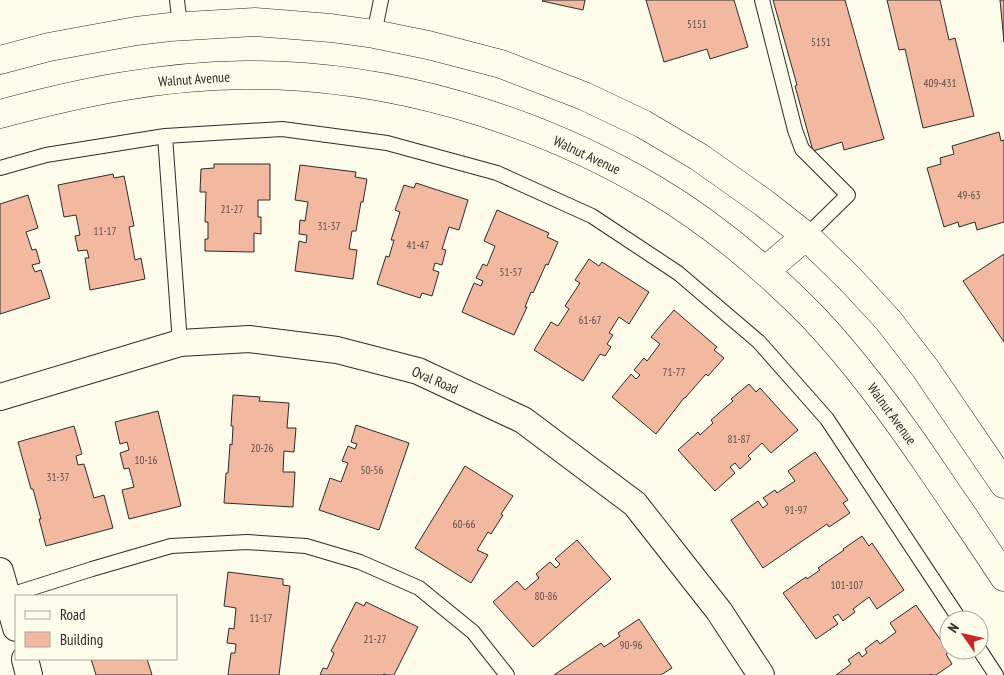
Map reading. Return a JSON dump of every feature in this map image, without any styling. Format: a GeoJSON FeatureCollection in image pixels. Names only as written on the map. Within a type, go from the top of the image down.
{"type":"FeatureCollection","features":[{"type":"Feature","properties":{"kind":"main road"},"geometry":{"type":"LineString","coordinates":[[0,60],[49,47],[136,31],[180,26],[256,22],[331,28],[428,44],[501,64],[553,83],[643,124],[699,157],[764,203],[806,236],[888,320],[925,368],[1004,484]]}},
{"type":"Feature","properties":{"kind":"main road","name":"Walnut Avenue"},"geometry":{"type":"LineString","coordinates":[[0,114],[51,100],[110,88],[172,80],[215,76],[311,78],[360,84],[447,102],[532,130],[600,160],[655,190],[726,239],[765,271],[813,317],[854,364],[916,447],[1004,577]]}},
{"type":"Feature","properties":{"kind":"main road"},"geometry":{"type":"LineString","coordinates":[[765,271],[806,236]]}},
{"type":"Feature","properties":{"kind":"street","name":"Oval Road"},"geometry":{"type":"LineString","coordinates":[[0,396],[180,343],[249,339],[337,350],[418,370],[524,420],[635,504],[719,611],[760,675]]}},
{"type":"Feature","properties":{"kind":"street"},"geometry":{"type":"LineString","coordinates":[[4,584],[15,624]]}},
{"type":"Feature","properties":{"kind":"street"},"geometry":{"type":"LineString","coordinates":[[25,660],[29,675]]}},
{"type":"Feature","properties":{"kind":"lane"},"geometry":{"type":"LineString","coordinates":[[176,0],[180,26]]}},
{"type":"Feature","properties":{"kind":"lane"},"geometry":{"type":"LineString","coordinates":[[374,34],[381,0]]}},
{"type":"Feature","properties":{"kind":"lane"},"geometry":{"type":"LineString","coordinates":[[762,0],[795,130],[802,149],[848,195],[806,236]]}},
{"type":"Feature","properties":{"kind":"lane"},"geometry":{"type":"LineString","coordinates":[[0,168],[46,155],[165,136],[282,129],[388,143],[497,173],[592,216],[678,273],[759,342],[827,419],[953,610]]}},
{"type":"Feature","properties":{"kind":"lane"},"geometry":{"type":"LineString","coordinates":[[165,136],[180,343]]}},
{"type":"Feature","properties":{"kind":"lane"},"geometry":{"type":"LineString","coordinates":[[4,584],[83,572],[170,546],[247,542],[306,546],[360,562],[419,588],[474,632],[507,675]]}},
{"type":"Feature","properties":{"kind":"lane"},"geometry":{"type":"LineString","coordinates":[[986,660],[995,675]]}},
{"type":"Feature","properties":{"kind":"building"},"geometry":{"type":"Polygon","coordinates":[[[543,0],[585,0],[583,10],[543,0]]]}},
{"type":"Feature","properties":{"kind":"building"},"geometry":{"type":"Polygon","coordinates":[[[646,0],[734,0],[748,47],[710,59],[707,49],[664,62],[646,0]]]}},
{"type":"Feature","properties":{"kind":"building"},"geometry":{"type":"Polygon","coordinates":[[[773,0],[845,0],[884,139],[844,150],[842,142],[813,151],[773,0]]]}},
{"type":"Feature","properties":{"kind":"building"},"geometry":{"type":"Polygon","coordinates":[[[887,0],[940,0],[949,40],[955,38],[974,116],[923,128],[905,49],[899,50],[887,0]]]}},
{"type":"Feature","properties":{"kind":"building"},"geometry":{"type":"Polygon","coordinates":[[[1000,0],[1004,0],[1004,42],[1000,0]]]}},
{"type":"Feature","properties":{"kind":"building"},"geometry":{"type":"Polygon","coordinates":[[[999,132],[1001,141],[1004,140],[1004,222],[977,230],[975,222],[959,227],[958,222],[944,227],[927,168],[941,164],[940,158],[954,154],[952,146],[999,132]]]}},
{"type":"Feature","properties":{"kind":"building"},"geometry":{"type":"Polygon","coordinates":[[[214,164],[270,164],[270,200],[258,200],[261,234],[254,233],[254,252],[205,251],[205,239],[208,239],[208,222],[205,222],[206,192],[200,192],[201,169],[214,168],[214,164]]]}},
{"type":"Feature","properties":{"kind":"building"},"geometry":{"type":"Polygon","coordinates":[[[300,165],[356,172],[355,177],[367,179],[356,231],[352,231],[349,249],[357,250],[353,279],[295,271],[299,241],[306,243],[307,235],[299,234],[300,220],[305,221],[308,202],[295,200],[300,165]]]}},
{"type":"Feature","properties":{"kind":"building"},"geometry":{"type":"Polygon","coordinates":[[[113,174],[114,178],[124,176],[134,226],[129,227],[135,260],[141,258],[145,279],[90,290],[85,258],[89,258],[87,250],[78,251],[75,236],[80,235],[76,215],[64,217],[58,185],[113,174]]]}},
{"type":"Feature","properties":{"kind":"building"},"geometry":{"type":"Polygon","coordinates":[[[416,183],[468,200],[459,230],[449,227],[442,249],[446,250],[442,265],[435,263],[433,270],[439,272],[432,296],[422,293],[420,298],[377,284],[386,256],[389,257],[394,240],[391,240],[400,212],[395,210],[404,185],[414,188],[416,183]]]}},
{"type":"Feature","properties":{"kind":"building"},"geometry":{"type":"Polygon","coordinates":[[[28,195],[38,228],[26,232],[32,250],[36,249],[40,263],[32,265],[35,272],[41,270],[50,298],[0,314],[0,204],[28,195]]]}},
{"type":"Feature","properties":{"kind":"building"},"geometry":{"type":"Polygon","coordinates":[[[497,210],[549,233],[547,237],[558,242],[533,293],[531,292],[525,307],[527,307],[514,335],[462,312],[474,283],[481,286],[483,281],[476,278],[483,264],[487,266],[495,246],[484,241],[497,210]]]}},
{"type":"Feature","properties":{"kind":"building"},"geometry":{"type":"Polygon","coordinates":[[[1004,254],[1004,342],[963,281],[1004,254]]]}},
{"type":"Feature","properties":{"kind":"building"},"geometry":{"type":"Polygon","coordinates":[[[589,259],[599,266],[602,262],[649,292],[629,324],[619,317],[609,333],[613,335],[607,344],[611,347],[605,356],[600,354],[583,381],[534,350],[551,322],[558,326],[569,309],[565,306],[580,283],[575,280],[589,259]]]}},
{"type":"Feature","properties":{"kind":"building"},"geometry":{"type":"Polygon","coordinates":[[[674,310],[717,347],[714,350],[724,358],[684,398],[656,434],[612,397],[631,374],[636,379],[640,375],[634,370],[644,358],[647,361],[660,344],[651,337],[674,310]]]}},
{"type":"Feature","properties":{"kind":"building"},"geometry":{"type":"Polygon","coordinates":[[[749,384],[756,392],[760,388],[798,430],[771,453],[762,443],[748,456],[751,459],[740,469],[735,463],[730,467],[735,473],[715,491],[678,450],[698,432],[700,435],[713,423],[711,420],[749,384]]]}},
{"type":"Feature","properties":{"kind":"building"},"geometry":{"type":"Polygon","coordinates":[[[233,395],[260,397],[259,401],[289,403],[287,428],[296,428],[294,452],[284,451],[283,472],[295,472],[293,507],[224,503],[230,444],[232,445],[233,395]]]}},
{"type":"Feature","properties":{"kind":"building"},"geometry":{"type":"Polygon","coordinates":[[[158,411],[181,506],[129,519],[122,490],[134,487],[129,468],[124,469],[120,453],[129,450],[127,442],[120,444],[115,422],[158,411]]]}},
{"type":"Feature","properties":{"kind":"building"},"geometry":{"type":"Polygon","coordinates":[[[356,425],[409,443],[379,530],[319,510],[330,478],[341,482],[348,463],[342,461],[348,446],[355,449],[357,444],[351,442],[356,425]]]}},
{"type":"Feature","properties":{"kind":"building"},"geometry":{"type":"Polygon","coordinates":[[[74,426],[82,454],[76,456],[78,465],[84,464],[94,498],[104,495],[113,528],[46,546],[33,489],[31,489],[18,442],[74,426]]]}},
{"type":"Feature","properties":{"kind":"building"},"geometry":{"type":"Polygon","coordinates":[[[815,452],[848,500],[843,503],[850,513],[829,527],[827,524],[763,568],[731,520],[758,501],[763,508],[768,504],[763,498],[775,490],[777,493],[795,481],[788,471],[815,452]]]}},
{"type":"Feature","properties":{"kind":"building"},"geometry":{"type":"Polygon","coordinates":[[[465,466],[513,496],[491,534],[488,532],[477,550],[488,555],[471,583],[415,548],[465,466]]]}},
{"type":"Feature","properties":{"kind":"building"},"geometry":{"type":"Polygon","coordinates":[[[862,536],[869,546],[872,543],[904,590],[877,609],[869,597],[853,609],[855,612],[843,621],[838,614],[833,617],[838,624],[816,639],[783,593],[820,570],[818,568],[862,536]]]}},
{"type":"Feature","properties":{"kind":"building"},"geometry":{"type":"Polygon","coordinates":[[[577,540],[611,579],[533,647],[493,602],[517,581],[525,590],[539,578],[536,574],[550,562],[556,568],[560,564],[555,559],[577,540]]]}},
{"type":"Feature","properties":{"kind":"building"},"geometry":{"type":"Polygon","coordinates":[[[228,572],[283,579],[283,585],[290,586],[279,675],[228,675],[231,653],[235,653],[236,644],[227,643],[229,628],[234,629],[236,608],[224,606],[228,572]]]}},
{"type":"Feature","properties":{"kind":"building"},"geometry":{"type":"Polygon","coordinates":[[[356,602],[364,606],[366,602],[418,627],[394,675],[320,675],[323,668],[327,669],[334,653],[331,651],[356,602]]]}},
{"type":"Feature","properties":{"kind":"building"},"geometry":{"type":"Polygon","coordinates":[[[916,605],[939,638],[939,660],[950,660],[952,664],[936,675],[836,675],[851,664],[848,660],[859,652],[862,657],[867,653],[865,649],[877,640],[880,644],[896,632],[890,623],[916,605]]]}},
{"type":"Feature","properties":{"kind":"building"},"geometry":{"type":"Polygon","coordinates":[[[639,619],[672,668],[661,675],[554,675],[601,643],[604,647],[620,636],[618,633],[639,619]]]}},
{"type":"Feature","properties":{"kind":"building"},"geometry":{"type":"Polygon","coordinates":[[[91,660],[147,660],[152,675],[96,675],[91,660]]]}}]}
